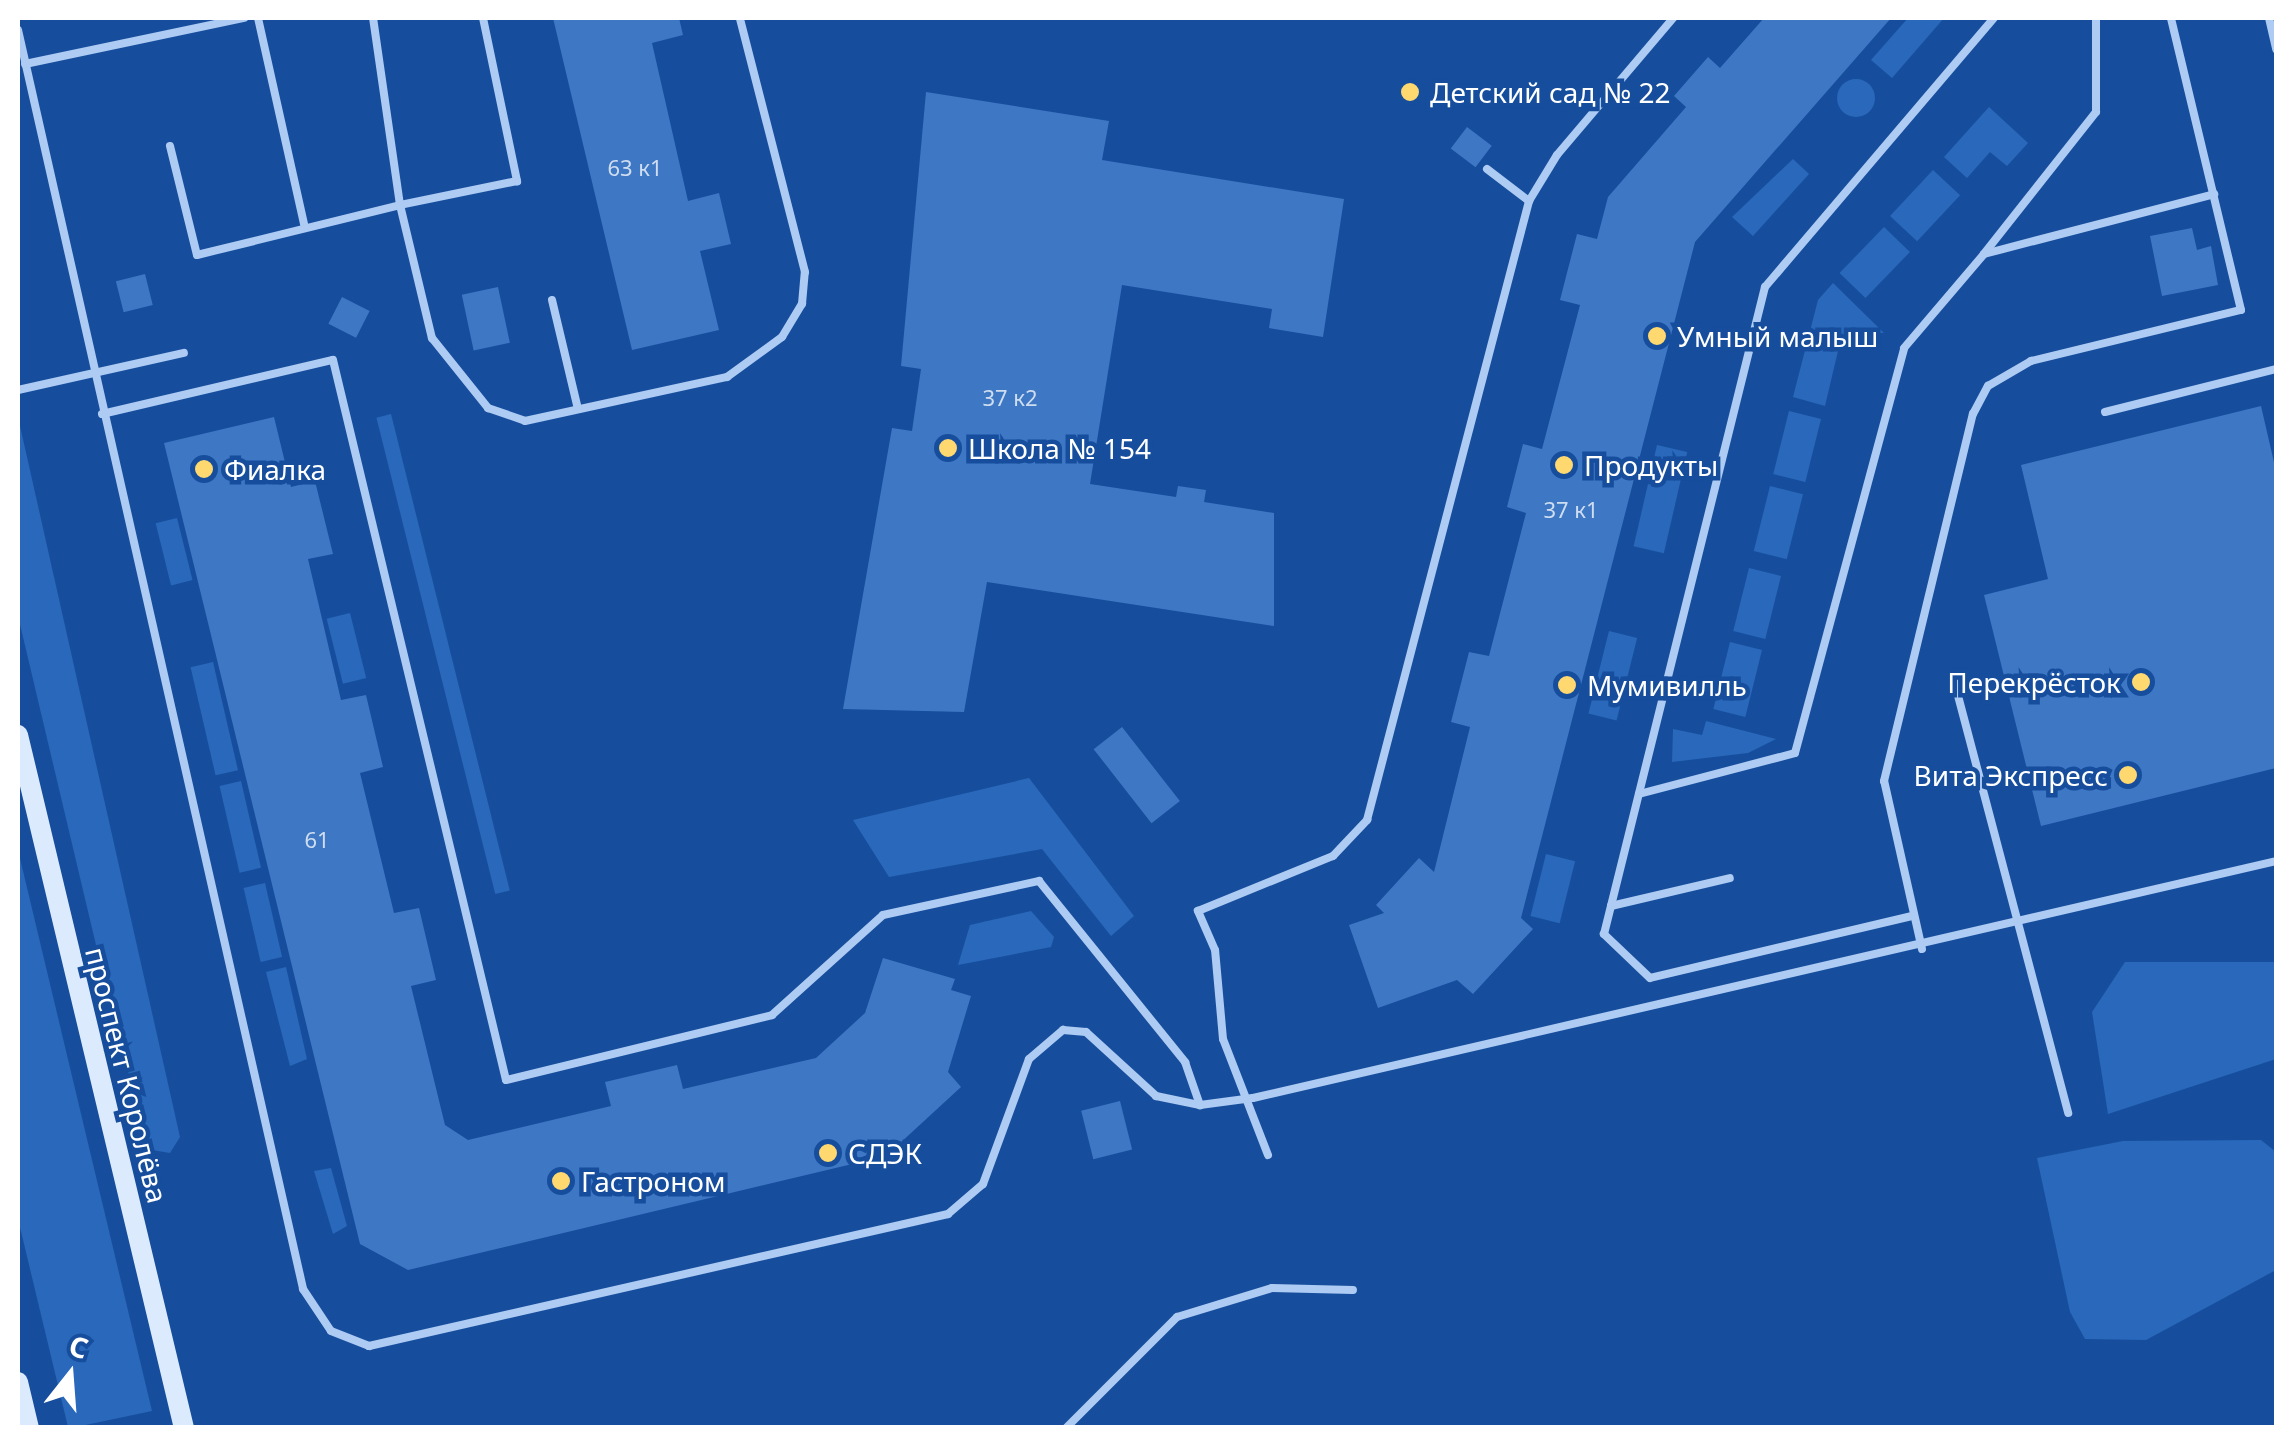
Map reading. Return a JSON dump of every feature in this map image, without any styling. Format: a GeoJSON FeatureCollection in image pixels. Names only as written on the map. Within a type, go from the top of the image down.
{"type":"FeatureCollection","features":[{"type":"Feature","properties":{"kind":"street","name":"проспект Королёва"},"geometry":{"type":"LineString","coordinates":[[18,736],[184,1428]]}},
{"type":"Feature","properties":{"kind":"street"},"geometry":{"type":"LineString","coordinates":[[18,1382],[29,1428]]}},
{"type":"Feature","properties":{"kind":"lane"},"geometry":{"type":"LineString","coordinates":[[26,64],[244,18]]}},
{"type":"Feature","properties":{"kind":"lane"},"geometry":{"type":"LineString","coordinates":[[258,18],[305,228]]}},
{"type":"Feature","properties":{"kind":"lane"},"geometry":{"type":"LineString","coordinates":[[372,18],[400,204],[432,338],[452,372],[488,408],[525,420],[727,377],[782,337],[802,304],[805,272],[740,18]]}},
{"type":"Feature","properties":{"kind":"lane"},"geometry":{"type":"LineString","coordinates":[[170,146],[197,255],[400,204],[517,181],[482,18]]}},
{"type":"Feature","properties":{"kind":"lane"},"geometry":{"type":"LineString","coordinates":[[1268,1155],[1254,1098],[1223,1039],[1218,967],[1198,911],[1334,856],[1367,820],[1529,201],[1557,154],[1674,18]]}},
{"type":"Feature","properties":{"kind":"lane"},"geometry":{"type":"LineString","coordinates":[[1912,916],[1650,978],[1604,934],[1765,287],[1994,18]]}},
{"type":"Feature","properties":{"kind":"lane"},"geometry":{"type":"LineString","coordinates":[[1639,794],[1795,753],[1904,348],[2096,112],[2096,18]]}},
{"type":"Feature","properties":{"kind":"lane"},"geometry":{"type":"LineString","coordinates":[[1922,949],[1884,781],[1974,414],[1988,386],[2032,361],[2242,310],[2171,18]]}},
{"type":"Feature","properties":{"kind":"lane"},"geometry":{"type":"LineString","coordinates":[[2269,18],[2276,49]]}},
{"type":"Feature","properties":{"kind":"lane"},"geometry":{"type":"LineString","coordinates":[[18,30],[92,374],[303,1289],[331,1331],[369,1346],[425,1339],[948,1214],[983,1184],[1030,1058],[1062,1030],[1086,1032],[1156,1096],[1200,1105],[1254,1098],[1922,949],[2276,862]]}},
{"type":"Feature","properties":{"kind":"lane"},"geometry":{"type":"LineString","coordinates":[[1487,169],[1529,201]]}},
{"type":"Feature","properties":{"kind":"lane"},"geometry":{"type":"LineString","coordinates":[[1984,254],[2214,194]]}},
{"type":"Feature","properties":{"kind":"lane"},"geometry":{"type":"LineString","coordinates":[[552,300],[578,409]]}},
{"type":"Feature","properties":{"kind":"lane"},"geometry":{"type":"LineString","coordinates":[[18,390],[184,353]]}},
{"type":"Feature","properties":{"kind":"lane"},"geometry":{"type":"LineString","coordinates":[[102,414],[333,360],[506,1080],[772,1015],[883,915],[1039,880],[1186,1062],[1200,1105]]}},
{"type":"Feature","properties":{"kind":"lane"},"geometry":{"type":"LineString","coordinates":[[2104,412],[2276,370]]}},
{"type":"Feature","properties":{"kind":"lane"},"geometry":{"type":"LineString","coordinates":[[1952,673],[2068,1113]]}},
{"type":"Feature","properties":{"kind":"lane"},"geometry":{"type":"LineString","coordinates":[[1611,906],[1730,878]]}},
{"type":"Feature","properties":{"kind":"lane"},"geometry":{"type":"LineString","coordinates":[[1066,1428],[1177,1317],[1272,1288],[1353,1290]]}},
{"type":"Feature","properties":{"kind":"shaded area"},"geometry":{"type":"Polygon","coordinates":[[[1908,18],[1944,18],[1892,78],[1871,60],[1908,18]]]}},
{"type":"Feature","properties":{"kind":"shaded area"},"geometry":{"type":"Polygon","coordinates":[[[1856,79],[1870,84],[1875,98],[1870,112],[1856,117],[1842,112],[1837,98],[1842,84],[1856,79]]]}},
{"type":"Feature","properties":{"kind":"shaded area"},"geometry":{"type":"Polygon","coordinates":[[[1989,107],[2028,143],[2007,166],[1990,152],[1967,178],[1944,157],[1989,107]]]}},
{"type":"Feature","properties":{"kind":"shaded area"},"geometry":{"type":"Polygon","coordinates":[[[1793,159],[1809,174],[1753,236],[1732,217],[1793,159]]]}},
{"type":"Feature","properties":{"kind":"shaded area"},"geometry":{"type":"Polygon","coordinates":[[[1933,170],[1960,195],[1917,241],[1890,216],[1933,170]]]}},
{"type":"Feature","properties":{"kind":"shaded area"},"geometry":{"type":"Polygon","coordinates":[[[1884,227],[1910,252],[1865,298],[1840,273],[1884,227]]]}},
{"type":"Feature","properties":{"kind":"shaded area"},"geometry":{"type":"Polygon","coordinates":[[[1833,283],[1884,333],[1842,334],[1825,406],[1793,397],[1818,300],[1833,283]]]}},
{"type":"Feature","properties":{"kind":"shaded area"},"geometry":{"type":"Polygon","coordinates":[[[1789,411],[1821,419],[1805,482],[1773,474],[1789,411]]]}},
{"type":"Feature","properties":{"kind":"shaded area"},"geometry":{"type":"Polygon","coordinates":[[[391,414],[510,890],[495,894],[376,418],[391,414]]]}},
{"type":"Feature","properties":{"kind":"shaded area"},"geometry":{"type":"Polygon","coordinates":[[[18,417],[180,1137],[170,1153],[152,1150],[119,1042],[18,616],[18,417]]]}},
{"type":"Feature","properties":{"kind":"shaded area"},"geometry":{"type":"Polygon","coordinates":[[[1657,445],[1687,452],[1664,553],[1634,546],[1657,445]]]}},
{"type":"Feature","properties":{"kind":"shaded area"},"geometry":{"type":"Polygon","coordinates":[[[1770,486],[1803,494],[1787,559],[1754,551],[1770,486]]]}},
{"type":"Feature","properties":{"kind":"shaded area"},"geometry":{"type":"Polygon","coordinates":[[[177,518],[192,580],[171,585],[156,523],[177,518]]]}},
{"type":"Feature","properties":{"kind":"shaded area"},"geometry":{"type":"Polygon","coordinates":[[[1749,568],[1781,576],[1765,639],[1733,631],[1749,568]]]}},
{"type":"Feature","properties":{"kind":"shaded area"},"geometry":{"type":"Polygon","coordinates":[[[350,613],[366,678],[343,684],[327,619],[350,613]]]}},
{"type":"Feature","properties":{"kind":"shaded area"},"geometry":{"type":"Polygon","coordinates":[[[1609,631],[1637,638],[1617,720],[1588,713],[1609,631]]]}},
{"type":"Feature","properties":{"kind":"shaded area"},"geometry":{"type":"Polygon","coordinates":[[[1730,642],[1762,650],[1745,717],[1713,709],[1730,642]]]}},
{"type":"Feature","properties":{"kind":"shaded area"},"geometry":{"type":"Polygon","coordinates":[[[213,662],[238,770],[216,775],[191,667],[213,662]]]}},
{"type":"Feature","properties":{"kind":"shaded area"},"geometry":{"type":"Polygon","coordinates":[[[1706,721],[1776,739],[1748,753],[1672,762],[1673,729],[1702,735],[1706,721]]]}},
{"type":"Feature","properties":{"kind":"shaded area"},"geometry":{"type":"Polygon","coordinates":[[[1029,778],[1134,916],[1111,936],[1042,849],[889,877],[853,820],[1029,778]]]}},
{"type":"Feature","properties":{"kind":"shaded area"},"geometry":{"type":"Polygon","coordinates":[[[241,781],[261,868],[240,873],[220,786],[241,781]]]}},
{"type":"Feature","properties":{"kind":"shaded area"},"geometry":{"type":"Polygon","coordinates":[[[18,850],[152,1411],[76,1427],[68,1427],[18,1219],[18,850]]]}},
{"type":"Feature","properties":{"kind":"shaded area"},"geometry":{"type":"Polygon","coordinates":[[[1546,854],[1575,861],[1560,923],[1531,916],[1546,854]]]}},
{"type":"Feature","properties":{"kind":"shaded area"},"geometry":{"type":"Polygon","coordinates":[[[265,883],[282,957],[261,962],[244,888],[265,883]]]}},
{"type":"Feature","properties":{"kind":"shaded area"},"geometry":{"type":"Polygon","coordinates":[[[1031,911],[1054,937],[1051,947],[958,965],[970,925],[1031,911]]]}},
{"type":"Feature","properties":{"kind":"shaded area"},"geometry":{"type":"Polygon","coordinates":[[[2125,962],[2276,962],[2276,1059],[2108,1114],[2092,1012],[2125,962]]]}},
{"type":"Feature","properties":{"kind":"shaded area"},"geometry":{"type":"Polygon","coordinates":[[[286,967],[307,1059],[290,1066],[266,972],[286,967]]]}},
{"type":"Feature","properties":{"kind":"shaded area"},"geometry":{"type":"Polygon","coordinates":[[[2261,1140],[2276,1152],[2276,1270],[2146,1340],[2085,1339],[2070,1312],[2037,1158],[2123,1141],[2261,1140]]]}},
{"type":"Feature","properties":{"kind":"shaded area"},"geometry":{"type":"Polygon","coordinates":[[[331,1168],[347,1226],[333,1234],[314,1171],[331,1168]]]}},
{"type":"Feature","properties":{"kind":"building"},"geometry":{"type":"Polygon","coordinates":[[[553,18],[679,18],[683,35],[652,43],[688,201],[719,193],[731,244],[700,251],[719,330],[632,350],[553,18]]]}},
{"type":"Feature","properties":{"kind":"building"},"geometry":{"type":"Polygon","coordinates":[[[1764,18],[1891,18],[1695,242],[1521,918],[1533,929],[1473,994],[1457,980],[1378,1008],[1349,925],[1384,913],[1376,905],[1419,858],[1434,872],[1470,727],[1451,722],[1469,652],[1489,656],[1526,513],[1507,507],[1523,444],[1542,449],[1580,305],[1560,300],[1577,234],[1597,239],[1608,197],[1686,107],[1674,96],[1708,57],[1720,68],[1764,18]]]}},
{"type":"Feature","properties":{"kind":"building"},"geometry":{"type":"Polygon","coordinates":[[[926,92],[1109,121],[1102,160],[1344,199],[1323,337],[1269,328],[1272,309],[1122,285],[1090,484],[1176,497],[1178,486],[1206,490],[1204,502],[1274,513],[1274,626],[987,582],[964,712],[843,709],[892,428],[912,431],[921,369],[901,366],[926,92]]]}},
{"type":"Feature","properties":{"kind":"building"},"geometry":{"type":"Polygon","coordinates":[[[1467,127],[1492,146],[1476,167],[1451,149],[1467,127]]]}},
{"type":"Feature","properties":{"kind":"building"},"geometry":{"type":"Polygon","coordinates":[[[2192,228],[2197,250],[2211,246],[2218,285],[2162,296],[2150,236],[2192,228]]]}},
{"type":"Feature","properties":{"kind":"building"},"geometry":{"type":"Polygon","coordinates":[[[145,274],[153,305],[124,312],[116,281],[145,274]]]}},
{"type":"Feature","properties":{"kind":"building"},"geometry":{"type":"Polygon","coordinates":[[[498,287],[510,343],[474,350],[462,295],[498,287]]]}},
{"type":"Feature","properties":{"kind":"building"},"geometry":{"type":"Polygon","coordinates":[[[342,297],[370,311],[356,338],[328,324],[342,297]]]}},
{"type":"Feature","properties":{"kind":"building","name":"Перекрёсток"},"geometry":{"type":"Polygon","coordinates":[[[2261,406],[2276,471],[2276,768],[2041,826],[1984,595],[2048,579],[2021,465],[2261,406]]]}},
{"type":"Feature","properties":{"kind":"building"},"geometry":{"type":"Polygon","coordinates":[[[274,417],[291,487],[315,481],[333,554],[308,559],[341,700],[366,695],[383,767],[360,773],[394,913],[419,908],[436,980],[411,986],[445,1125],[468,1140],[611,1106],[605,1082],[677,1065],[683,1089],[816,1058],[865,1013],[883,958],[955,979],[951,990],[971,996],[948,1072],[961,1087],[886,1156],[408,1270],[360,1244],[164,443],[274,417]]]}},
{"type":"Feature","properties":{"kind":"building"},"geometry":{"type":"Polygon","coordinates":[[[1122,727],[1180,801],[1152,823],[1094,749],[1122,727]]]}},
{"type":"Feature","properties":{"kind":"building"},"geometry":{"type":"Polygon","coordinates":[[[1120,1101],[1132,1150],[1093,1159],[1081,1111],[1120,1101]]]}},
{"type":"Feature","properties":{"kind":"place","name":"Детский сад № 22"},"geometry":{"type":"Point","coordinates":[1410,92]}},
{"type":"Feature","properties":{"kind":"place","name":"Умный малыш"},"geometry":{"type":"Point","coordinates":[1657,336]}},
{"type":"Feature","properties":{"kind":"place","name":"Школа № 154"},"geometry":{"type":"Point","coordinates":[948,448]}},
{"type":"Feature","properties":{"kind":"place","name":"Продукты"},"geometry":{"type":"Point","coordinates":[1564,465]}},
{"type":"Feature","properties":{"kind":"place","name":"Фиалка"},"geometry":{"type":"Point","coordinates":[204,469]}},
{"type":"Feature","properties":{"kind":"place","name":"Перекрёсток"},"geometry":{"type":"Point","coordinates":[2141,682]}},
{"type":"Feature","properties":{"kind":"place","name":"Мумивилль"},"geometry":{"type":"Point","coordinates":[1567,685]}},
{"type":"Feature","properties":{"kind":"place","name":"Вита Экспресс"},"geometry":{"type":"Point","coordinates":[2128,775]}},
{"type":"Feature","properties":{"kind":"place","name":"СДЭК"},"geometry":{"type":"Point","coordinates":[828,1153]}},
{"type":"Feature","properties":{"kind":"place","name":"Гастроном"},"geometry":{"type":"Point","coordinates":[561,1181]}}]}
